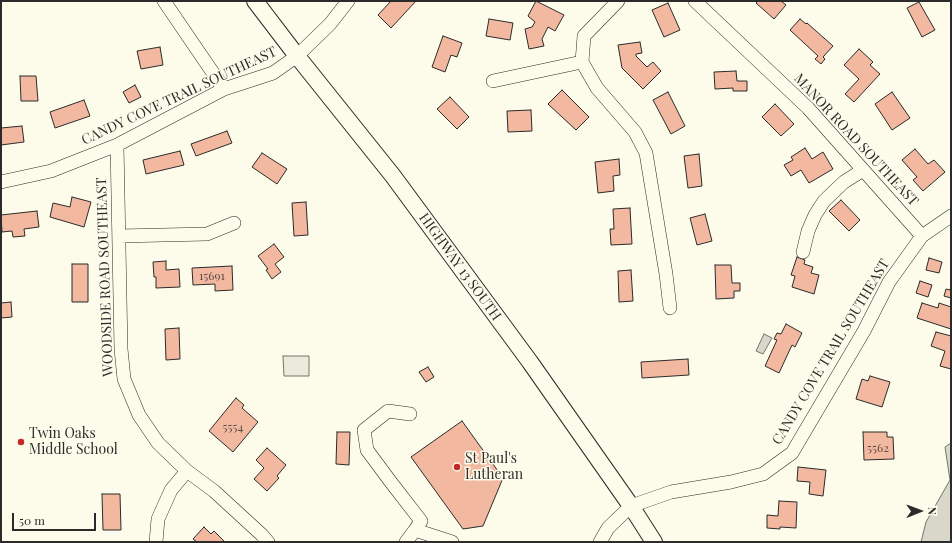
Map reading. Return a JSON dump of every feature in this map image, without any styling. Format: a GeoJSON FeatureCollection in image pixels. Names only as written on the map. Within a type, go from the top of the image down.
{"type":"FeatureCollection","features":[{"type":"Feature","properties":{"kind":"main road","name":"HIGHWAY 13 SOUTH"},"geometry":{"type":"LineString","coordinates":[[255,1],[407,196],[530,362],[631,506],[654,542]]}},
{"type":"Feature","properties":{"kind":"street"},"geometry":{"type":"LineString","coordinates":[[164,1],[224,90]]}},
{"type":"Feature","properties":{"kind":"street","name":"CANDY COVE TRAIL SOUTHEAST"},"geometry":{"type":"LineString","coordinates":[[1,182],[51,170],[117,145],[224,90],[273,73],[297,56],[330,24],[348,1]]}},
{"type":"Feature","properties":{"kind":"street"},"geometry":{"type":"LineString","coordinates":[[618,1],[584,36],[582,62],[597,88],[636,132],[646,152],[666,274],[670,308]]}},
{"type":"Feature","properties":{"kind":"street","name":"MANOR ROAD SOUTHEAST"},"geometry":{"type":"LineString","coordinates":[[695,1],[808,108],[922,236]]}},
{"type":"Feature","properties":{"kind":"street"},"geometry":{"type":"LineString","coordinates":[[493,81],[582,62]]}},
{"type":"Feature","properties":{"kind":"street","name":"WOODSIDE ROAD SOUTHEAST"},"geometry":{"type":"LineString","coordinates":[[117,145],[121,349],[124,379],[139,414],[158,444],[187,471],[214,491],[268,542]]}},
{"type":"Feature","properties":{"kind":"street"},"geometry":{"type":"LineString","coordinates":[[803,252],[808,231],[815,215],[824,201],[844,182],[863,170]]}},
{"type":"Feature","properties":{"kind":"street","name":"CANDY COVE TRAIL SOUTHEAST"},"geometry":{"type":"LineString","coordinates":[[631,506],[671,492],[731,482],[763,474],[792,453],[864,331],[889,282],[922,236],[951,216]]}},
{"type":"Feature","properties":{"kind":"street"},"geometry":{"type":"LineString","coordinates":[[119,236],[207,234],[234,223]]}},
{"type":"Feature","properties":{"kind":"street"},"geometry":{"type":"LineString","coordinates":[[406,542],[421,521],[367,450],[364,430],[388,411],[410,414]]}},
{"type":"Feature","properties":{"kind":"street"},"geometry":{"type":"LineString","coordinates":[[156,542],[158,519],[161,512],[171,490],[187,471]]}},
{"type":"Feature","properties":{"kind":"street"},"geometry":{"type":"LineString","coordinates":[[600,542],[608,528],[631,506]]}},
{"type":"Feature","properties":{"kind":"street"},"geometry":{"type":"LineString","coordinates":[[415,530],[452,542]]}},
{"type":"Feature","properties":{"kind":"shaded area"},"geometry":{"type":"Polygon","coordinates":[[[764,334],[772,338],[763,354],[756,351],[764,334]]]}},
{"type":"Feature","properties":{"kind":"shaded area"},"geometry":{"type":"Polygon","coordinates":[[[283,356],[309,356],[309,376],[284,376],[283,356]]]}},
{"type":"Feature","properties":{"kind":"shaded area"},"geometry":{"type":"Polygon","coordinates":[[[951,443],[951,542],[921,542],[926,522],[950,480],[945,447],[951,443]]]}},
{"type":"Feature","properties":{"kind":"building"},"geometry":{"type":"Polygon","coordinates":[[[391,1],[416,1],[391,28],[378,15],[391,1]]]}},
{"type":"Feature","properties":{"kind":"building"},"geometry":{"type":"Polygon","coordinates":[[[536,1],[564,15],[555,31],[548,27],[542,39],[544,46],[529,49],[525,29],[532,27],[535,22],[528,16],[536,1]]]}},
{"type":"Feature","properties":{"kind":"building"},"geometry":{"type":"Polygon","coordinates":[[[758,1],[781,1],[786,5],[774,19],[756,3],[758,1]]]}},
{"type":"Feature","properties":{"kind":"building"},"geometry":{"type":"Polygon","coordinates":[[[919,2],[935,30],[922,37],[907,8],[919,2]]]}},
{"type":"Feature","properties":{"kind":"building"},"geometry":{"type":"Polygon","coordinates":[[[668,3],[680,30],[664,37],[652,10],[668,3]]]}},
{"type":"Feature","properties":{"kind":"building"},"geometry":{"type":"Polygon","coordinates":[[[489,19],[513,23],[510,40],[486,36],[489,19]]]}},
{"type":"Feature","properties":{"kind":"building"},"geometry":{"type":"Polygon","coordinates":[[[800,19],[806,24],[807,23],[833,46],[823,57],[825,59],[821,64],[815,59],[818,56],[790,30],[800,19]]]}},
{"type":"Feature","properties":{"kind":"building"},"geometry":{"type":"Polygon","coordinates":[[[443,36],[462,43],[457,57],[451,55],[445,72],[432,67],[443,36]]]}},
{"type":"Feature","properties":{"kind":"building"},"geometry":{"type":"Polygon","coordinates":[[[640,42],[642,53],[636,54],[636,56],[647,67],[653,62],[661,71],[643,89],[622,68],[618,45],[640,42]]]}},
{"type":"Feature","properties":{"kind":"building"},"geometry":{"type":"Polygon","coordinates":[[[160,47],[163,65],[141,69],[137,51],[160,47]]]}},
{"type":"Feature","properties":{"kind":"building"},"geometry":{"type":"Polygon","coordinates":[[[859,49],[873,62],[870,65],[880,74],[854,102],[845,94],[859,79],[844,65],[859,49]]]}},
{"type":"Feature","properties":{"kind":"building"},"geometry":{"type":"Polygon","coordinates":[[[736,71],[737,81],[747,81],[747,91],[733,91],[733,88],[715,89],[714,72],[736,71]]]}},
{"type":"Feature","properties":{"kind":"building"},"geometry":{"type":"Polygon","coordinates":[[[20,76],[36,76],[38,101],[21,101],[20,76]]]}},
{"type":"Feature","properties":{"kind":"building"},"geometry":{"type":"Polygon","coordinates":[[[135,85],[141,97],[129,103],[123,92],[135,85]]]}},
{"type":"Feature","properties":{"kind":"building"},"geometry":{"type":"Polygon","coordinates":[[[562,90],[589,117],[576,130],[548,104],[562,90]]]}},
{"type":"Feature","properties":{"kind":"building"},"geometry":{"type":"Polygon","coordinates":[[[668,92],[685,126],[671,134],[653,100],[668,92]]]}},
{"type":"Feature","properties":{"kind":"building"},"geometry":{"type":"Polygon","coordinates":[[[892,92],[910,118],[892,130],[875,104],[892,92]]]}},
{"type":"Feature","properties":{"kind":"building"},"geometry":{"type":"Polygon","coordinates":[[[450,97],[469,117],[457,129],[437,109],[450,97]]]}},
{"type":"Feature","properties":{"kind":"building"},"geometry":{"type":"Polygon","coordinates":[[[84,100],[90,116],[55,128],[50,112],[84,100]]]}},
{"type":"Feature","properties":{"kind":"building"},"geometry":{"type":"Polygon","coordinates":[[[775,104],[794,124],[781,136],[762,117],[775,104]]]}},
{"type":"Feature","properties":{"kind":"building"},"geometry":{"type":"Polygon","coordinates":[[[531,110],[532,131],[508,132],[507,111],[531,110]]]}},
{"type":"Feature","properties":{"kind":"building"},"geometry":{"type":"Polygon","coordinates":[[[22,126],[24,142],[1,145],[1,128],[22,126]]]}},
{"type":"Feature","properties":{"kind":"building"},"geometry":{"type":"Polygon","coordinates":[[[227,131],[232,143],[196,156],[191,144],[227,131]]]}},
{"type":"Feature","properties":{"kind":"building"},"geometry":{"type":"Polygon","coordinates":[[[805,148],[812,159],[823,152],[833,169],[809,183],[801,170],[791,176],[784,165],[793,160],[791,157],[805,148]]]}},
{"type":"Feature","properties":{"kind":"building"},"geometry":{"type":"Polygon","coordinates":[[[915,149],[928,164],[934,160],[945,172],[923,191],[913,180],[917,177],[902,160],[915,149]]]}},
{"type":"Feature","properties":{"kind":"building"},"geometry":{"type":"Polygon","coordinates":[[[180,151],[184,165],[146,174],[143,160],[180,151]]]}},
{"type":"Feature","properties":{"kind":"building"},"geometry":{"type":"Polygon","coordinates":[[[262,153],[287,169],[277,184],[252,167],[262,153]]]}},
{"type":"Feature","properties":{"kind":"building"},"geometry":{"type":"Polygon","coordinates":[[[699,154],[702,186],[688,188],[684,156],[699,154]]]}},
{"type":"Feature","properties":{"kind":"building"},"geometry":{"type":"Polygon","coordinates":[[[619,159],[620,175],[613,176],[614,191],[598,193],[595,162],[619,159]]]}},
{"type":"Feature","properties":{"kind":"building"},"geometry":{"type":"Polygon","coordinates":[[[72,197],[91,202],[84,227],[50,217],[53,203],[70,207],[72,197]]]}},
{"type":"Feature","properties":{"kind":"building"},"geometry":{"type":"Polygon","coordinates":[[[841,200],[860,220],[849,231],[829,211],[841,200]]]}},
{"type":"Feature","properties":{"kind":"building"},"geometry":{"type":"Polygon","coordinates":[[[306,202],[308,235],[294,236],[292,203],[306,202]]]}},
{"type":"Feature","properties":{"kind":"building"},"geometry":{"type":"Polygon","coordinates":[[[630,208],[632,244],[611,245],[610,229],[614,229],[613,209],[630,208]]]}},
{"type":"Feature","properties":{"kind":"building"},"geometry":{"type":"Polygon","coordinates":[[[37,211],[39,227],[24,229],[25,236],[13,237],[12,231],[2,232],[1,215],[37,211]]]}},
{"type":"Feature","properties":{"kind":"building"},"geometry":{"type":"Polygon","coordinates":[[[705,214],[712,241],[697,245],[690,218],[705,214]]]}},
{"type":"Feature","properties":{"kind":"building"},"geometry":{"type":"Polygon","coordinates":[[[274,244],[284,257],[275,264],[281,272],[272,279],[266,270],[268,269],[258,256],[274,244]]]}},
{"type":"Feature","properties":{"kind":"building"},"geometry":{"type":"Polygon","coordinates":[[[797,257],[805,260],[804,264],[813,267],[811,273],[819,275],[814,294],[792,287],[795,276],[791,275],[797,257]]]}},
{"type":"Feature","properties":{"kind":"building"},"geometry":{"type":"Polygon","coordinates":[[[929,258],[942,262],[939,273],[926,270],[929,258]]]}},
{"type":"Feature","properties":{"kind":"building"},"geometry":{"type":"Polygon","coordinates":[[[166,261],[166,270],[179,269],[180,287],[156,288],[156,277],[154,277],[153,262],[166,261]]]}},
{"type":"Feature","properties":{"kind":"building"},"geometry":{"type":"Polygon","coordinates":[[[72,264],[88,264],[88,302],[72,302],[72,264]]]}},
{"type":"Feature","properties":{"kind":"building"},"geometry":{"type":"Polygon","coordinates":[[[715,265],[731,265],[732,283],[740,283],[740,291],[734,291],[734,298],[716,299],[715,265]]]}},
{"type":"Feature","properties":{"kind":"building"},"geometry":{"type":"Polygon","coordinates":[[[232,266],[233,290],[215,291],[215,284],[193,285],[192,268],[232,266]]]}},
{"type":"Feature","properties":{"kind":"building"},"geometry":{"type":"Polygon","coordinates":[[[631,270],[633,301],[619,302],[618,271],[631,270]]]}},
{"type":"Feature","properties":{"kind":"building"},"geometry":{"type":"Polygon","coordinates":[[[920,281],[932,285],[928,297],[916,293],[920,281]]]}},
{"type":"Feature","properties":{"kind":"building"},"geometry":{"type":"Polygon","coordinates":[[[951,286],[951,298],[944,296],[946,289],[950,290],[951,286]]]}},
{"type":"Feature","properties":{"kind":"building"},"geometry":{"type":"Polygon","coordinates":[[[11,302],[12,317],[1,318],[1,303],[11,302]]]}},
{"type":"Feature","properties":{"kind":"building"},"geometry":{"type":"Polygon","coordinates":[[[922,303],[938,308],[939,303],[951,307],[951,329],[917,318],[922,303]]]}},
{"type":"Feature","properties":{"kind":"building"},"geometry":{"type":"Polygon","coordinates":[[[786,324],[802,333],[795,347],[792,345],[779,373],[765,366],[777,340],[774,339],[777,333],[781,334],[786,324]]]}},
{"type":"Feature","properties":{"kind":"building"},"geometry":{"type":"Polygon","coordinates":[[[179,328],[180,359],[166,360],[165,329],[179,328]]]}},
{"type":"Feature","properties":{"kind":"building"},"geometry":{"type":"Polygon","coordinates":[[[936,332],[951,336],[951,369],[940,366],[945,351],[931,346],[936,332]]]}},
{"type":"Feature","properties":{"kind":"building"},"geometry":{"type":"Polygon","coordinates":[[[688,359],[689,375],[642,378],[641,362],[688,359]]]}},
{"type":"Feature","properties":{"kind":"building"},"geometry":{"type":"Polygon","coordinates":[[[428,367],[434,377],[426,382],[419,372],[428,367]]]}},
{"type":"Feature","properties":{"kind":"building"},"geometry":{"type":"Polygon","coordinates":[[[870,376],[890,382],[882,407],[856,399],[862,379],[868,381],[870,376]]]}},
{"type":"Feature","properties":{"kind":"building"},"geometry":{"type":"Polygon","coordinates":[[[236,398],[244,405],[242,408],[258,422],[233,452],[209,431],[236,398]]]}},
{"type":"Feature","properties":{"kind":"building","name":"St Paul's Lutheran"},"geometry":{"type":"Polygon","coordinates":[[[462,421],[503,478],[483,526],[463,529],[411,457],[462,421]]]}},
{"type":"Feature","properties":{"kind":"building"},"geometry":{"type":"Polygon","coordinates":[[[337,432],[350,432],[349,465],[336,464],[337,432]]]}},
{"type":"Feature","properties":{"kind":"building"},"geometry":{"type":"Polygon","coordinates":[[[863,432],[887,432],[887,437],[893,437],[894,459],[864,460],[863,432]]]}},
{"type":"Feature","properties":{"kind":"building"},"geometry":{"type":"Polygon","coordinates":[[[267,448],[286,465],[277,476],[279,478],[267,491],[254,479],[264,468],[256,460],[267,448]]]}},
{"type":"Feature","properties":{"kind":"building"},"geometry":{"type":"Polygon","coordinates":[[[798,467],[826,470],[823,496],[809,494],[810,482],[797,481],[798,467]]]}},
{"type":"Feature","properties":{"kind":"building"},"geometry":{"type":"Polygon","coordinates":[[[102,494],[120,494],[121,530],[103,530],[102,494]]]}},
{"type":"Feature","properties":{"kind":"building"},"geometry":{"type":"Polygon","coordinates":[[[779,501],[797,502],[796,528],[767,528],[767,515],[778,516],[779,501]]]}},
{"type":"Feature","properties":{"kind":"building"},"geometry":{"type":"Polygon","coordinates":[[[204,527],[211,534],[214,531],[225,542],[197,542],[193,539],[204,527]]]}},
{"type":"Feature","properties":{"kind":"place","name":"Twin Oaks Middle School"},"geometry":{"type":"Point","coordinates":[21,442]}},
{"type":"Feature","properties":{"kind":"place","name":"St Paul's Lutheran"},"geometry":{"type":"Point","coordinates":[457,467]}}]}
